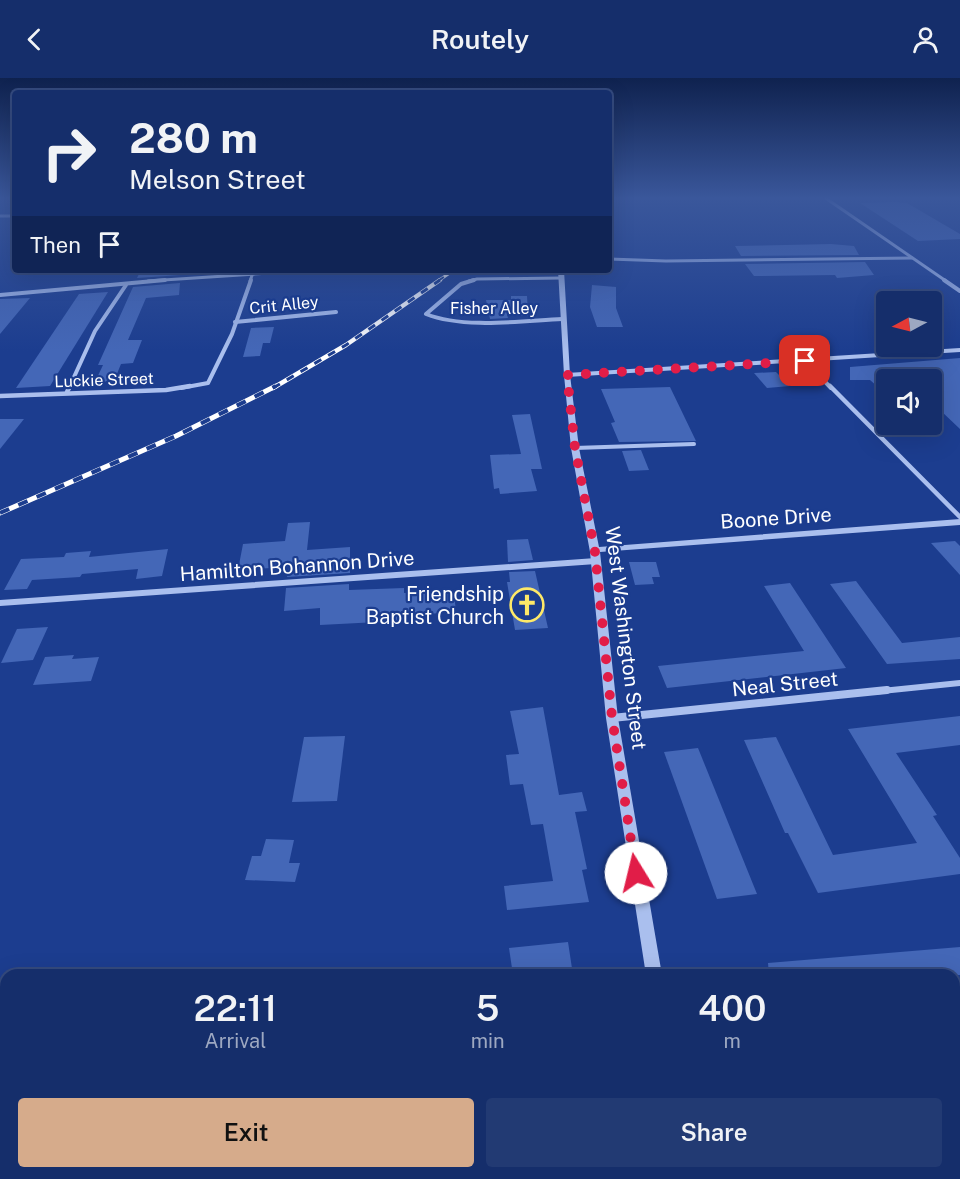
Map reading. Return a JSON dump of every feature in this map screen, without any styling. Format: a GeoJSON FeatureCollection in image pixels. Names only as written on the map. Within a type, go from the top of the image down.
{"type":"FeatureCollection","features":[{"type":"Feature","properties":{"kind":"street"},"geometry":{"type":"LineString","coordinates":[[898,248],[960,291]]}},
{"type":"Feature","properties":{"kind":"street"},"geometry":{"type":"LineString","coordinates":[[612,259],[666,261],[912,258]]}},
{"type":"Feature","properties":{"kind":"street"},"geometry":{"type":"LineString","coordinates":[[0,295],[253,273],[235,322]]}},
{"type":"Feature","properties":{"kind":"street","name":"Fisher Alley"},"geometry":{"type":"LineString","coordinates":[[561,274],[477,279],[461,284],[426,314],[436,319],[468,321],[562,319]]}},
{"type":"Feature","properties":{"kind":"street","name":"West Washington Street"},"geometry":{"type":"LineString","coordinates":[[561,274],[562,319],[575,448],[595,556],[612,717],[653,969]]}},
{"type":"Feature","properties":{"kind":"street"},"geometry":{"type":"LineString","coordinates":[[67,392],[95,331],[126,285]]}},
{"type":"Feature","properties":{"kind":"street","name":"Crit Alley"},"geometry":{"type":"LineString","coordinates":[[235,322],[336,312]]}},
{"type":"Feature","properties":{"kind":"street","name":"Luckie Street"},"geometry":{"type":"LineString","coordinates":[[0,396],[166,390],[208,383],[232,334],[235,322]]}},
{"type":"Feature","properties":{"kind":"street"},"geometry":{"type":"LineString","coordinates":[[567,375],[960,350]]}},
{"type":"Feature","properties":{"kind":"street"},"geometry":{"type":"LineString","coordinates":[[805,361],[960,517]]}},
{"type":"Feature","properties":{"kind":"street","name":"Boone Drive"},"geometry":{"type":"LineString","coordinates":[[595,556],[960,522]]}},
{"type":"Feature","properties":{"kind":"street","name":"Hamilton Bohannon Drive"},"geometry":{"type":"LineString","coordinates":[[0,603],[595,556]]}},
{"type":"Feature","properties":{"kind":"street","name":"Neal Street"},"geometry":{"type":"LineString","coordinates":[[612,717],[960,683]]}},
{"type":"Feature","properties":{"kind":"lane"},"geometry":{"type":"LineString","coordinates":[[575,448],[694,444]]}},
{"type":"Feature","properties":{"kind":"building"},"geometry":{"type":"Polygon","coordinates":[[[736,248],[855,248],[859,255],[741,256],[736,248]]]}},
{"type":"Feature","properties":{"kind":"building"},"geometry":{"type":"Polygon","coordinates":[[[865,262],[874,275],[837,278],[835,275],[754,276],[745,264],[865,262]]]}},
{"type":"Feature","properties":{"kind":"building"},"geometry":{"type":"Polygon","coordinates":[[[140,273],[181,273],[181,275],[137,278],[140,273]]]}},
{"type":"Feature","properties":{"kind":"building"},"geometry":{"type":"Polygon","coordinates":[[[180,283],[179,295],[146,298],[128,340],[142,340],[133,363],[121,364],[114,381],[95,382],[103,365],[98,365],[133,287],[180,283]]]}},
{"type":"Feature","properties":{"kind":"building"},"geometry":{"type":"Polygon","coordinates":[[[592,285],[616,287],[616,308],[623,327],[597,327],[590,307],[592,285]]]}},
{"type":"Feature","properties":{"kind":"building"},"geometry":{"type":"Polygon","coordinates":[[[108,292],[50,386],[16,388],[79,294],[108,292]]]}},
{"type":"Feature","properties":{"kind":"building"},"geometry":{"type":"Polygon","coordinates":[[[511,296],[527,296],[528,316],[507,315],[508,318],[490,319],[486,300],[511,300],[511,296]]]}},
{"type":"Feature","properties":{"kind":"building"},"geometry":{"type":"Polygon","coordinates":[[[30,298],[0,334],[0,299],[30,298]]]}},
{"type":"Feature","properties":{"kind":"building"},"geometry":{"type":"Polygon","coordinates":[[[274,327],[270,343],[263,343],[260,356],[243,357],[251,328],[274,327]]]}},
{"type":"Feature","properties":{"kind":"building"},"geometry":{"type":"Polygon","coordinates":[[[960,358],[960,429],[942,412],[942,369],[876,369],[876,385],[870,380],[850,380],[850,367],[960,358]]]}},
{"type":"Feature","properties":{"kind":"building"},"geometry":{"type":"Polygon","coordinates":[[[776,372],[790,386],[767,388],[754,373],[776,372]]]}},
{"type":"Feature","properties":{"kind":"building"},"geometry":{"type":"Polygon","coordinates":[[[670,387],[696,441],[619,442],[611,423],[615,422],[601,389],[670,387]]]}},
{"type":"Feature","properties":{"kind":"building"},"geometry":{"type":"Polygon","coordinates":[[[530,414],[542,469],[531,469],[537,491],[500,494],[499,488],[494,489],[490,455],[521,454],[512,415],[530,414]]]}},
{"type":"Feature","properties":{"kind":"building"},"geometry":{"type":"Polygon","coordinates":[[[0,419],[24,419],[0,449],[0,419]]]}},
{"type":"Feature","properties":{"kind":"building"},"geometry":{"type":"Polygon","coordinates":[[[641,450],[649,470],[629,471],[622,451],[641,450]]]}},
{"type":"Feature","properties":{"kind":"building"},"geometry":{"type":"Polygon","coordinates":[[[310,522],[307,550],[350,547],[350,573],[287,577],[289,567],[238,570],[243,544],[285,541],[288,523],[310,522]]]}},
{"type":"Feature","properties":{"kind":"building"},"geometry":{"type":"Polygon","coordinates":[[[528,539],[533,560],[508,562],[507,540],[528,539]]]}},
{"type":"Feature","properties":{"kind":"building"},"geometry":{"type":"Polygon","coordinates":[[[955,541],[960,546],[960,575],[931,543],[955,541]]]}},
{"type":"Feature","properties":{"kind":"building"},"geometry":{"type":"Polygon","coordinates":[[[168,549],[162,576],[136,579],[138,569],[82,574],[80,577],[32,580],[27,589],[4,590],[21,559],[64,557],[66,553],[91,551],[89,557],[168,549]]]}},
{"type":"Feature","properties":{"kind":"building"},"geometry":{"type":"Polygon","coordinates":[[[629,562],[656,562],[660,577],[652,577],[654,584],[635,585],[629,562]]]}},
{"type":"Feature","properties":{"kind":"building","name":"Friendship Baptist Church"},"geometry":{"type":"Polygon","coordinates":[[[535,571],[548,628],[515,630],[507,582],[510,582],[509,572],[535,571]]]}},
{"type":"Feature","properties":{"kind":"building"},"geometry":{"type":"Polygon","coordinates":[[[856,581],[902,643],[960,637],[960,659],[887,664],[830,584],[856,581]]]}},
{"type":"Feature","properties":{"kind":"building"},"geometry":{"type":"Polygon","coordinates":[[[790,583],[846,668],[667,688],[658,666],[804,651],[764,586],[790,583]]]}},
{"type":"Feature","properties":{"kind":"building"},"geometry":{"type":"Polygon","coordinates":[[[349,584],[349,590],[404,588],[404,593],[441,591],[441,594],[454,594],[456,612],[397,616],[397,621],[320,625],[320,608],[284,611],[286,588],[349,584]]]}},
{"type":"Feature","properties":{"kind":"building"},"geometry":{"type":"Polygon","coordinates":[[[48,627],[33,660],[1,663],[17,629],[48,627]]]}},
{"type":"Feature","properties":{"kind":"building"},"geometry":{"type":"Polygon","coordinates":[[[74,655],[72,659],[99,657],[91,681],[33,685],[45,657],[74,655]]]}},
{"type":"Feature","properties":{"kind":"building"},"geometry":{"type":"Polygon","coordinates":[[[543,707],[559,795],[582,792],[587,811],[575,812],[587,869],[582,870],[589,902],[507,910],[504,886],[553,881],[543,824],[531,825],[523,784],[510,785],[506,755],[519,754],[510,711],[543,707]]]}},
{"type":"Feature","properties":{"kind":"building"},"geometry":{"type":"Polygon","coordinates":[[[960,716],[960,745],[896,753],[937,815],[933,816],[960,858],[960,874],[818,893],[788,833],[785,833],[744,740],[776,737],[833,855],[917,843],[848,729],[960,716]]]}},
{"type":"Feature","properties":{"kind":"building"},"geometry":{"type":"Polygon","coordinates":[[[345,736],[337,801],[292,802],[304,737],[345,736]]]}},
{"type":"Feature","properties":{"kind":"building"},"geometry":{"type":"Polygon","coordinates":[[[698,748],[757,894],[717,899],[664,752],[698,748]]]}},
{"type":"Feature","properties":{"kind":"building"},"geometry":{"type":"Polygon","coordinates":[[[266,839],[294,840],[289,863],[300,863],[295,882],[245,880],[252,856],[261,856],[266,839]]]}},
{"type":"Feature","properties":{"kind":"building"},"geometry":{"type":"Polygon","coordinates":[[[568,942],[572,969],[512,969],[509,948],[568,942]]]}},
{"type":"Feature","properties":{"kind":"building"},"geometry":{"type":"Polygon","coordinates":[[[960,947],[960,969],[768,969],[768,963],[960,947]]]}},
{"type":"Feature","properties":{"kind":"railway"},"geometry":{"type":"LineString","coordinates":[[438,281],[450,273]]}},
{"type":"Feature","properties":{"kind":"railway"},"geometry":{"type":"LineString","coordinates":[[273,388],[346,345],[440,280]]}},
{"type":"Feature","properties":{"kind":"railway"},"geometry":{"type":"LineString","coordinates":[[0,513],[176,436],[276,386]]}},
{"type":"Feature","properties":{"kind":"place","name":"Friendship Baptist Church"},"geometry":{"type":"Point","coordinates":[527,605]}},
{"type":"Feature","properties":{"kind":"route"},"geometry":{"type":"LineString","coordinates":[[636,873],[612,717],[595,552],[575,448],[567,375],[805,361]]}}]}
